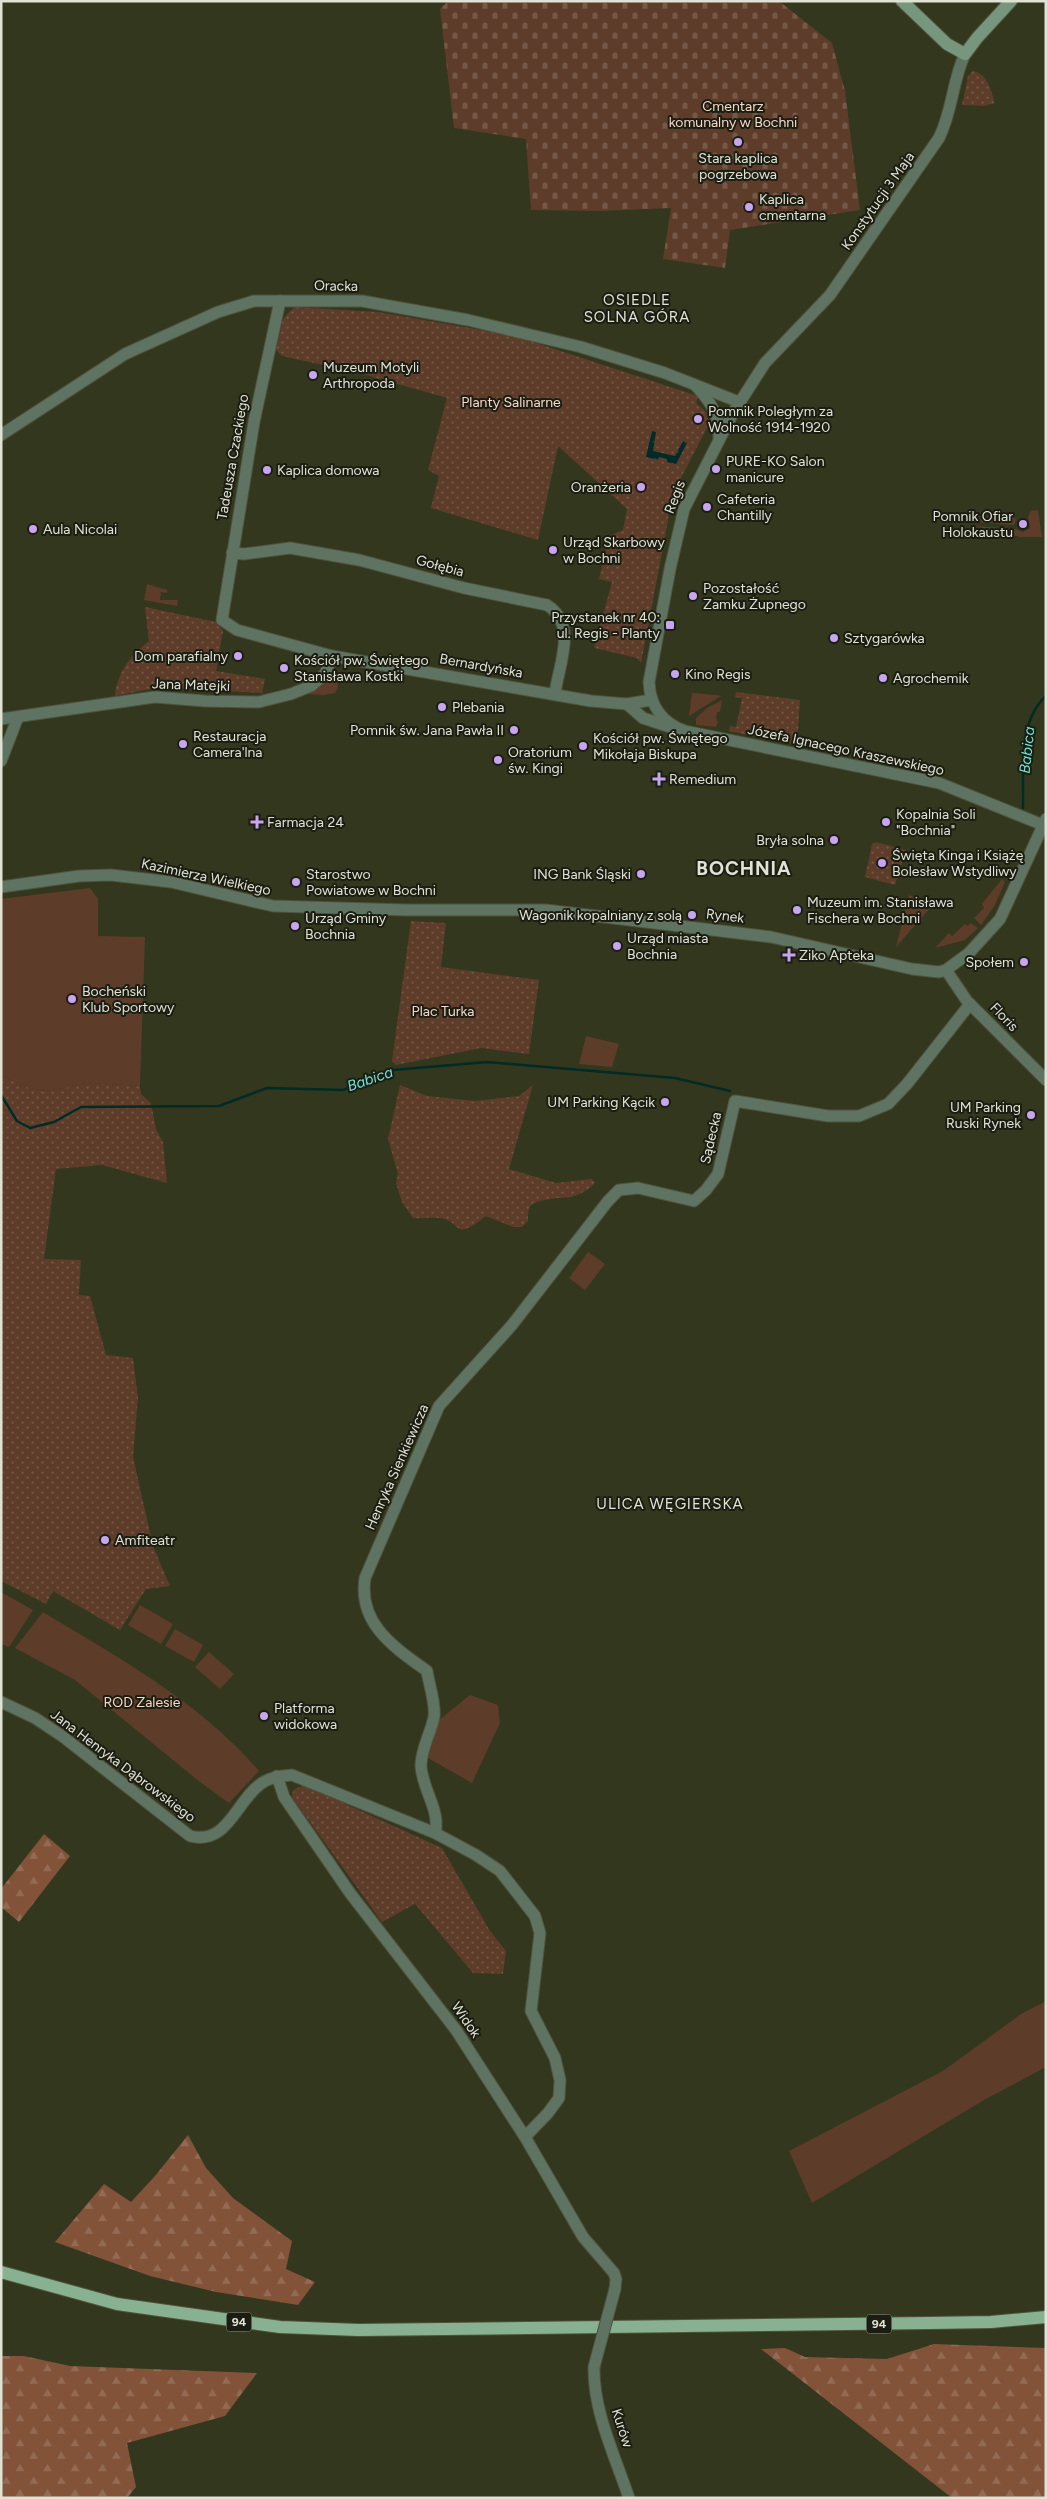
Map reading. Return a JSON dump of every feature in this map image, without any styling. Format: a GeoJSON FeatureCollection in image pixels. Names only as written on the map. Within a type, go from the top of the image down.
{"type":"FeatureCollection","features":[{"type":"Feature","properties":{"kind":"main road"},"geometry":{"type":"LineString","coordinates":[[902,1],[947,44],[965,54]]}},
{"type":"Feature","properties":{"kind":"main road","name":"Konstytucji 3 Maja"},"geometry":{"type":"LineString","coordinates":[[965,54],[1011,1]]}},
{"type":"Feature","properties":{"kind":"main road","name":"94"},"geometry":{"type":"LineString","coordinates":[[1,2272],[117,2304],[280,2327],[358,2330],[910,2324],[991,2322],[1046,2316]]}},
{"type":"Feature","properties":{"kind":"street","name":"Konstytucji 3 Maja"},"geometry":{"type":"LineString","coordinates":[[739,402],[765,363],[830,295],[939,138],[950,112],[960,65],[965,54]]}},
{"type":"Feature","properties":{"kind":"street","name":"Oracka"},"geometry":{"type":"LineString","coordinates":[[1,435],[125,354],[218,312],[254,301],[362,301],[468,320],[581,347],[694,384],[739,402]]}},
{"type":"Feature","properties":{"kind":"street","name":"Tadeusza Czackiego"},"geometry":{"type":"LineString","coordinates":[[222,620],[254,422],[280,301]]}},
{"type":"Feature","properties":{"kind":"street"},"geometry":{"type":"LineString","coordinates":[[694,384],[708,399],[716,413],[719,424],[719,440]]}},
{"type":"Feature","properties":{"kind":"street","name":"Regis"},"geometry":{"type":"LineString","coordinates":[[651,700],[649,682],[677,534],[689,497],[739,402]]}},
{"type":"Feature","properties":{"kind":"street","name":"Gołębia"},"geometry":{"type":"LineString","coordinates":[[232,553],[244,554],[290,548],[360,560],[464,588],[547,605],[553,609],[564,626],[565,640],[554,693]]}},
{"type":"Feature","properties":{"kind":"street","name":"Bernardyńska"},"geometry":{"type":"LineString","coordinates":[[222,620],[237,630],[332,656],[538,692],[554,693],[591,701],[627,704],[651,700]]}},
{"type":"Feature","properties":{"kind":"street","name":"Jana Matejki"},"geometry":{"type":"LineString","coordinates":[[1,719],[155,697],[205,701],[259,702],[291,694],[311,686],[325,674],[332,656]]}},
{"type":"Feature","properties":{"kind":"street","name":"Józefa Ignacego Kraszewskiego"},"geometry":{"type":"LineString","coordinates":[[651,700],[665,720],[680,729],[939,783],[1044,822]]}},
{"type":"Feature","properties":{"kind":"street"},"geometry":{"type":"LineString","coordinates":[[627,704],[632,711],[643,718],[680,729]]}},
{"type":"Feature","properties":{"kind":"street"},"geometry":{"type":"LineString","coordinates":[[1,761],[18,717]]}},
{"type":"Feature","properties":{"kind":"street"},"geometry":{"type":"LineString","coordinates":[[946,970],[969,953],[992,929],[1008,903],[1044,822]]}},
{"type":"Feature","properties":{"kind":"street","name":"Kazimierza Wielkiego"},"geometry":{"type":"LineString","coordinates":[[1,886],[79,876],[117,876],[171,882],[266,905],[406,910],[533,909],[675,924]]}},
{"type":"Feature","properties":{"kind":"street","name":"Rynek"},"geometry":{"type":"LineString","coordinates":[[675,924],[771,937],[928,972],[946,970]]}},
{"type":"Feature","properties":{"kind":"street","name":"Floris"},"geometry":{"type":"LineString","coordinates":[[946,970],[970,1004],[1046,1080]]}},
{"type":"Feature","properties":{"kind":"street","name":"Sądecka"},"geometry":{"type":"LineString","coordinates":[[694,1201],[706,1190],[718,1174],[735,1101],[828,1116],[859,1116],[888,1104],[907,1084],[970,1004]]}},
{"type":"Feature","properties":{"kind":"street","name":"Henryka Sienkiewicza"},"geometry":{"type":"LineString","coordinates":[[435,1833],[437,1821],[425,1786],[421,1766],[426,1738],[434,1717],[427,1671],[379,1632],[362,1596],[365,1578],[439,1406],[512,1325],[608,1201],[619,1190],[630,1188],[694,1201]]}},
{"type":"Feature","properties":{"kind":"street","name":"Jana Henryka Dąbrowskiego"},"geometry":{"type":"LineString","coordinates":[[1,1702],[35,1718],[190,1836],[201,1839],[219,1833],[256,1788],[277,1776]]}},
{"type":"Feature","properties":{"kind":"street"},"geometry":{"type":"LineString","coordinates":[[277,1776],[292,1775],[406,1823],[435,1833],[500,1871],[535,1916],[540,1933],[531,2011],[555,2058],[560,2080],[559,2098],[548,2113],[525,2137]]}},
{"type":"Feature","properties":{"kind":"street","name":"Widok"},"geometry":{"type":"LineString","coordinates":[[277,1776],[284,1797],[350,1893],[456,2030],[525,2137],[583,2237],[614,2273],[616,2279],[615,2290]]}},
{"type":"Feature","properties":{"kind":"street","name":"Kurów"},"geometry":{"type":"LineString","coordinates":[[615,2290],[594,2367],[594,2385],[598,2406],[629,2498]]}},
{"type":"Feature","properties":{"kind":"green space","name":"Cmentarz komunalny w Bochni"},"geometry":{"type":"Polygon","coordinates":[[[448,1],[779,1],[832,43],[845,91],[860,210],[730,230],[725,268],[663,259],[671,208],[600,211],[531,210],[526,139],[454,128],[440,9],[448,1]]]}},
{"type":"Feature","properties":{"kind":"green space"},"geometry":{"type":"Polygon","coordinates":[[[973,71],[985,79],[995,103],[984,106],[962,105],[968,76],[973,71]]]}},
{"type":"Feature","properties":{"kind":"green space","name":"Planty Salinarne"},"geometry":{"type":"Polygon","coordinates":[[[294,307],[378,312],[515,336],[698,396],[696,403],[706,412],[709,424],[670,499],[668,521],[641,663],[637,658],[594,648],[612,582],[599,579],[609,536],[623,530],[627,509],[558,446],[538,540],[431,508],[439,476],[428,470],[447,398],[359,373],[282,356],[276,350],[283,319],[294,307]]]}},
{"type":"Feature","properties":{"kind":"green space"},"geometry":{"type":"Polygon","coordinates":[[[1038,510],[1042,537],[1020,537],[974,526],[1016,529],[1023,532],[1030,528],[1028,517],[1031,511],[1038,510]]]}},
{"type":"Feature","properties":{"kind":"green space"},"geometry":{"type":"Polygon","coordinates":[[[1006,514],[1016,519],[1014,525],[975,522],[976,520],[1006,514]]]}},
{"type":"Feature","properties":{"kind":"green space"},"geometry":{"type":"Polygon","coordinates":[[[147,584],[167,590],[167,593],[161,592],[160,600],[178,600],[177,606],[144,600],[147,584]]]}},
{"type":"Feature","properties":{"kind":"green space"},"geometry":{"type":"Polygon","coordinates":[[[145,607],[216,622],[223,631],[216,671],[265,679],[262,693],[160,687],[115,696],[116,687],[126,665],[136,652],[149,641],[145,607]]]}},
{"type":"Feature","properties":{"kind":"green space"},"geometry":{"type":"Polygon","coordinates":[[[334,671],[337,672],[338,688],[335,693],[324,695],[306,694],[334,671]]]}},
{"type":"Feature","properties":{"kind":"green space"},"geometry":{"type":"Polygon","coordinates":[[[736,692],[800,700],[797,745],[729,731],[730,726],[736,727],[742,698],[735,697],[736,692]]]}},
{"type":"Feature","properties":{"kind":"green space"},"geometry":{"type":"Polygon","coordinates":[[[692,693],[717,695],[721,696],[689,716],[692,693]]]}},
{"type":"Feature","properties":{"kind":"green space"},"geometry":{"type":"Polygon","coordinates":[[[722,700],[720,712],[717,712],[716,718],[718,722],[716,727],[696,725],[696,718],[707,708],[722,700]]]}},
{"type":"Feature","properties":{"kind":"green space"},"geometry":{"type":"Polygon","coordinates":[[[876,842],[906,850],[895,885],[865,877],[872,844],[876,842]]]}},
{"type":"Feature","properties":{"kind":"green space"},"geometry":{"type":"Polygon","coordinates":[[[1002,879],[1005,882],[995,905],[981,925],[974,918],[984,908],[982,904],[1002,879]]]}},
{"type":"Feature","properties":{"kind":"green space","name":"Bocheński Klub Sportowy"},"geometry":{"type":"Polygon","coordinates":[[[90,888],[98,899],[98,936],[145,937],[140,1086],[94,1083],[46,1091],[29,1088],[1,1076],[1,899],[90,888]]]}},
{"type":"Feature","properties":{"kind":"green space"},"geometry":{"type":"Polygon","coordinates":[[[909,895],[931,907],[896,947],[909,895]]]}},
{"type":"Feature","properties":{"kind":"green space","name":"Plac Turka"},"geometry":{"type":"Polygon","coordinates":[[[411,921],[446,923],[441,967],[539,980],[529,1054],[481,1048],[396,1065],[392,1061],[411,921]]]}},
{"type":"Feature","properties":{"kind":"green space"},"geometry":{"type":"Polygon","coordinates":[[[971,923],[978,928],[965,940],[935,948],[949,933],[952,936],[965,924],[967,926],[971,923]]]}},
{"type":"Feature","properties":{"kind":"green space"},"geometry":{"type":"Polygon","coordinates":[[[586,1036],[619,1044],[612,1067],[579,1064],[586,1036]]]}},
{"type":"Feature","properties":{"kind":"green space"},"geometry":{"type":"Polygon","coordinates":[[[1,1076],[29,1088],[46,1091],[94,1083],[140,1086],[141,1094],[151,1103],[156,1129],[163,1142],[167,1183],[102,1165],[56,1169],[44,1259],[81,1260],[79,1295],[90,1296],[106,1355],[133,1358],[138,1398],[133,1457],[153,1546],[170,1586],[146,1589],[120,1630],[53,1591],[46,1604],[1,1581],[1,1076]]]}},
{"type":"Feature","properties":{"kind":"green space"},"geometry":{"type":"Polygon","coordinates":[[[400,1085],[427,1096],[475,1101],[519,1096],[533,1085],[509,1169],[556,1183],[592,1179],[595,1183],[586,1191],[575,1196],[536,1202],[529,1210],[528,1221],[522,1227],[513,1227],[486,1216],[467,1229],[458,1228],[445,1219],[413,1218],[402,1202],[396,1183],[398,1174],[388,1139],[400,1085]]]}},
{"type":"Feature","properties":{"kind":"green space"},"geometry":{"type":"Polygon","coordinates":[[[588,1252],[605,1264],[585,1290],[569,1278],[588,1252]]]}},
{"type":"Feature","properties":{"kind":"green space"},"geometry":{"type":"Polygon","coordinates":[[[1,1592],[33,1610],[9,1647],[1,1644],[1,1592]]]}},
{"type":"Feature","properties":{"kind":"green space"},"geometry":{"type":"Polygon","coordinates":[[[140,1605],[173,1624],[161,1644],[128,1625],[140,1605]]]}},
{"type":"Feature","properties":{"kind":"green space","name":"ROD Zalesie"},"geometry":{"type":"Polygon","coordinates":[[[43,1612],[129,1664],[185,1702],[236,1746],[259,1771],[229,1803],[200,1782],[75,1680],[15,1648],[43,1612]]]}},
{"type":"Feature","properties":{"kind":"green space"},"geometry":{"type":"Polygon","coordinates":[[[175,1629],[203,1645],[194,1662],[165,1646],[175,1629]]]}},
{"type":"Feature","properties":{"kind":"green space"},"geometry":{"type":"Polygon","coordinates":[[[209,1652],[234,1674],[220,1689],[195,1667],[209,1652]]]}},
{"type":"Feature","properties":{"kind":"green space"},"geometry":{"type":"Polygon","coordinates":[[[470,1695],[498,1705],[500,1723],[472,1783],[428,1758],[439,1720],[470,1695]]]}},
{"type":"Feature","properties":{"kind":"green space"},"geometry":{"type":"Polygon","coordinates":[[[304,1785],[442,1848],[490,1931],[506,1951],[503,1974],[473,1973],[415,1904],[382,1922],[292,1797],[293,1790],[304,1785]]]}},
{"type":"Feature","properties":{"kind":"green space"},"geometry":{"type":"Polygon","coordinates":[[[44,1834],[70,1856],[19,1922],[1,1907],[1,1889],[44,1834]]]}},
{"type":"Feature","properties":{"kind":"green space"},"geometry":{"type":"Polygon","coordinates":[[[1046,2001],[1046,2067],[984,2100],[812,2203],[789,2151],[943,2071],[1021,2014],[1046,2001]]]}},
{"type":"Feature","properties":{"kind":"green space"},"geometry":{"type":"Polygon","coordinates":[[[188,2135],[206,2168],[233,2198],[292,2241],[286,2269],[315,2282],[298,2305],[216,2292],[150,2276],[55,2242],[104,2184],[131,2202],[188,2135]]]}},
{"type":"Feature","properties":{"kind":"green space"},"geometry":{"type":"Polygon","coordinates":[[[934,2344],[1046,2348],[1046,2498],[952,2498],[761,2349],[785,2348],[805,2357],[887,2359],[934,2344]]]}},
{"type":"Feature","properties":{"kind":"green space"},"geometry":{"type":"Polygon","coordinates":[[[1,2356],[24,2356],[70,2366],[257,2373],[225,2416],[127,2443],[136,2487],[127,2498],[1,2498],[1,2356]]]}},
{"type":"Feature","properties":{"kind":"water"},"geometry":{"type":"Polygon","coordinates":[[[652,431],[656,432],[653,451],[675,456],[683,441],[687,443],[676,464],[667,462],[667,459],[659,457],[658,460],[646,457],[652,431]]]}},
{"type":"Feature","properties":{"kind":"waterway","name":"Babica"},"geometry":{"type":"LineString","coordinates":[[1023,808],[1023,764],[1026,734],[1030,720],[1046,696]]}},
{"type":"Feature","properties":{"kind":"waterway","name":"Babica"},"geometry":{"type":"LineString","coordinates":[[1,1095],[17,1121],[30,1128],[54,1122],[81,1107],[219,1106],[267,1088],[343,1090],[393,1070],[487,1062],[675,1078],[730,1091]]}},
{"type":"Feature","properties":{"kind":"place","name":"Stara kaplica pogrzebowa"},"geometry":{"type":"Point","coordinates":[738,142]}},
{"type":"Feature","properties":{"kind":"place","name":"Kaplica cmentarna"},"geometry":{"type":"Point","coordinates":[749,207]}},
{"type":"Feature","properties":{"kind":"place","name":"Muzeum Motyli Arthropoda"},"geometry":{"type":"Point","coordinates":[313,375]}},
{"type":"Feature","properties":{"kind":"place","name":"Pomnik Poległym za Wolność 1914-1920"},"geometry":{"type":"Point","coordinates":[698,419]}},
{"type":"Feature","properties":{"kind":"place","name":"PURE-KO Salon manicure"},"geometry":{"type":"Point","coordinates":[716,469]}},
{"type":"Feature","properties":{"kind":"place","name":"Kaplica domowa"},"geometry":{"type":"Point","coordinates":[267,470]}},
{"type":"Feature","properties":{"kind":"place","name":"Oranżeria"},"geometry":{"type":"Point","coordinates":[641,487]}},
{"type":"Feature","properties":{"kind":"place","name":"Cafeteria Chantilly"},"geometry":{"type":"Point","coordinates":[707,507]}},
{"type":"Feature","properties":{"kind":"place","name":"Pomnik Ofiar Holokaustu"},"geometry":{"type":"Point","coordinates":[1023,524]}},
{"type":"Feature","properties":{"kind":"place","name":"Aula Nicolai"},"geometry":{"type":"Point","coordinates":[33,529]}},
{"type":"Feature","properties":{"kind":"place","name":"Urząd Skarbowy w Bochni"},"geometry":{"type":"Point","coordinates":[553,550]}},
{"type":"Feature","properties":{"kind":"place","name":"Pozostałość Zamku Żupnego"},"geometry":{"type":"Point","coordinates":[693,596]}},
{"type":"Feature","properties":{"kind":"place","name":"Przystanek nr 40: ul. Regis - Planty"},"geometry":{"type":"Point","coordinates":[670,625]}},
{"type":"Feature","properties":{"kind":"place","name":"Sztygarówka"},"geometry":{"type":"Point","coordinates":[834,638]}},
{"type":"Feature","properties":{"kind":"place","name":"Dom parafialny"},"geometry":{"type":"Point","coordinates":[238,656]}},
{"type":"Feature","properties":{"kind":"place","name":"Kościół pw. Świętego Stanisława Kostki"},"geometry":{"type":"Point","coordinates":[284,668]}},
{"type":"Feature","properties":{"kind":"place","name":"Kino Regis"},"geometry":{"type":"Point","coordinates":[675,674]}},
{"type":"Feature","properties":{"kind":"place","name":"Agrochemik"},"geometry":{"type":"Point","coordinates":[883,678]}},
{"type":"Feature","properties":{"kind":"place","name":"Plebania"},"geometry":{"type":"Point","coordinates":[442,707]}},
{"type":"Feature","properties":{"kind":"place","name":"Pomnik św. Jana Pawła II"},"geometry":{"type":"Point","coordinates":[514,730]}},
{"type":"Feature","properties":{"kind":"place","name":"Restauracja Camera'lna"},"geometry":{"type":"Point","coordinates":[183,744]}},
{"type":"Feature","properties":{"kind":"place","name":"Kościół pw. Świętego Mikołaja Biskupa"},"geometry":{"type":"Point","coordinates":[583,746]}},
{"type":"Feature","properties":{"kind":"place","name":"Oratorium św. Kingi"},"geometry":{"type":"Point","coordinates":[498,760]}},
{"type":"Feature","properties":{"kind":"place","name":"Remedium"},"geometry":{"type":"Point","coordinates":[659,779]}},
{"type":"Feature","properties":{"kind":"place","name":"Farmacja 24"},"geometry":{"type":"Point","coordinates":[257,822]}},
{"type":"Feature","properties":{"kind":"place","name":"Kopalnia Soli \"Bochnia\""},"geometry":{"type":"Point","coordinates":[886,822]}},
{"type":"Feature","properties":{"kind":"place","name":"Bryła solna"},"geometry":{"type":"Point","coordinates":[834,840]}},
{"type":"Feature","properties":{"kind":"place","name":"Święta Kinga i Książę Bolesław Wstydliwy"},"geometry":{"type":"Point","coordinates":[882,863]}},
{"type":"Feature","properties":{"kind":"place","name":"ING Bank Śląski"},"geometry":{"type":"Point","coordinates":[641,874]}},
{"type":"Feature","properties":{"kind":"place","name":"Starostwo Powiatowe w Bochni"},"geometry":{"type":"Point","coordinates":[296,882]}},
{"type":"Feature","properties":{"kind":"place","name":"Muzeum im. Stanisława Fischera w Bochni"},"geometry":{"type":"Point","coordinates":[797,910]}},
{"type":"Feature","properties":{"kind":"place","name":"Wagonik kopalniany z solą"},"geometry":{"type":"Point","coordinates":[692,915]}},
{"type":"Feature","properties":{"kind":"place","name":"Urząd Gminy Bochnia"},"geometry":{"type":"Point","coordinates":[295,926]}},
{"type":"Feature","properties":{"kind":"place","name":"Urząd miasta Bochnia"},"geometry":{"type":"Point","coordinates":[617,946]}},
{"type":"Feature","properties":{"kind":"place","name":"Ziko Apteka"},"geometry":{"type":"Point","coordinates":[789,955]}},
{"type":"Feature","properties":{"kind":"place","name":"Społem"},"geometry":{"type":"Point","coordinates":[1024,962]}},
{"type":"Feature","properties":{"kind":"place","name":"Bocheński Klub Sportowy"},"geometry":{"type":"Point","coordinates":[72,999]}},
{"type":"Feature","properties":{"kind":"place","name":"UM Parking Kącik"},"geometry":{"type":"Point","coordinates":[665,1102]}},
{"type":"Feature","properties":{"kind":"place","name":"UM Parking Ruski Rynek"},"geometry":{"type":"Point","coordinates":[1031,1115]}},
{"type":"Feature","properties":{"kind":"place","name":"Amfiteatr"},"geometry":{"type":"Point","coordinates":[105,1540]}},
{"type":"Feature","properties":{"kind":"place","name":"Platforma widokowa"},"geometry":{"type":"Point","coordinates":[264,1716]}},
{"type":"Feature","properties":{"kind":"district","name":"OSIEDLE SOLNA GÓRA"},"geometry":{"type":"Point","coordinates":[637,308]}},
{"type":"Feature","properties":{"kind":"district","name":"BOCHNIA"},"geometry":{"type":"Point","coordinates":[744,868]}},
{"type":"Feature","properties":{"kind":"district","name":"ULICA WĘGIERSKA"},"geometry":{"type":"Point","coordinates":[670,1504]}}]}
